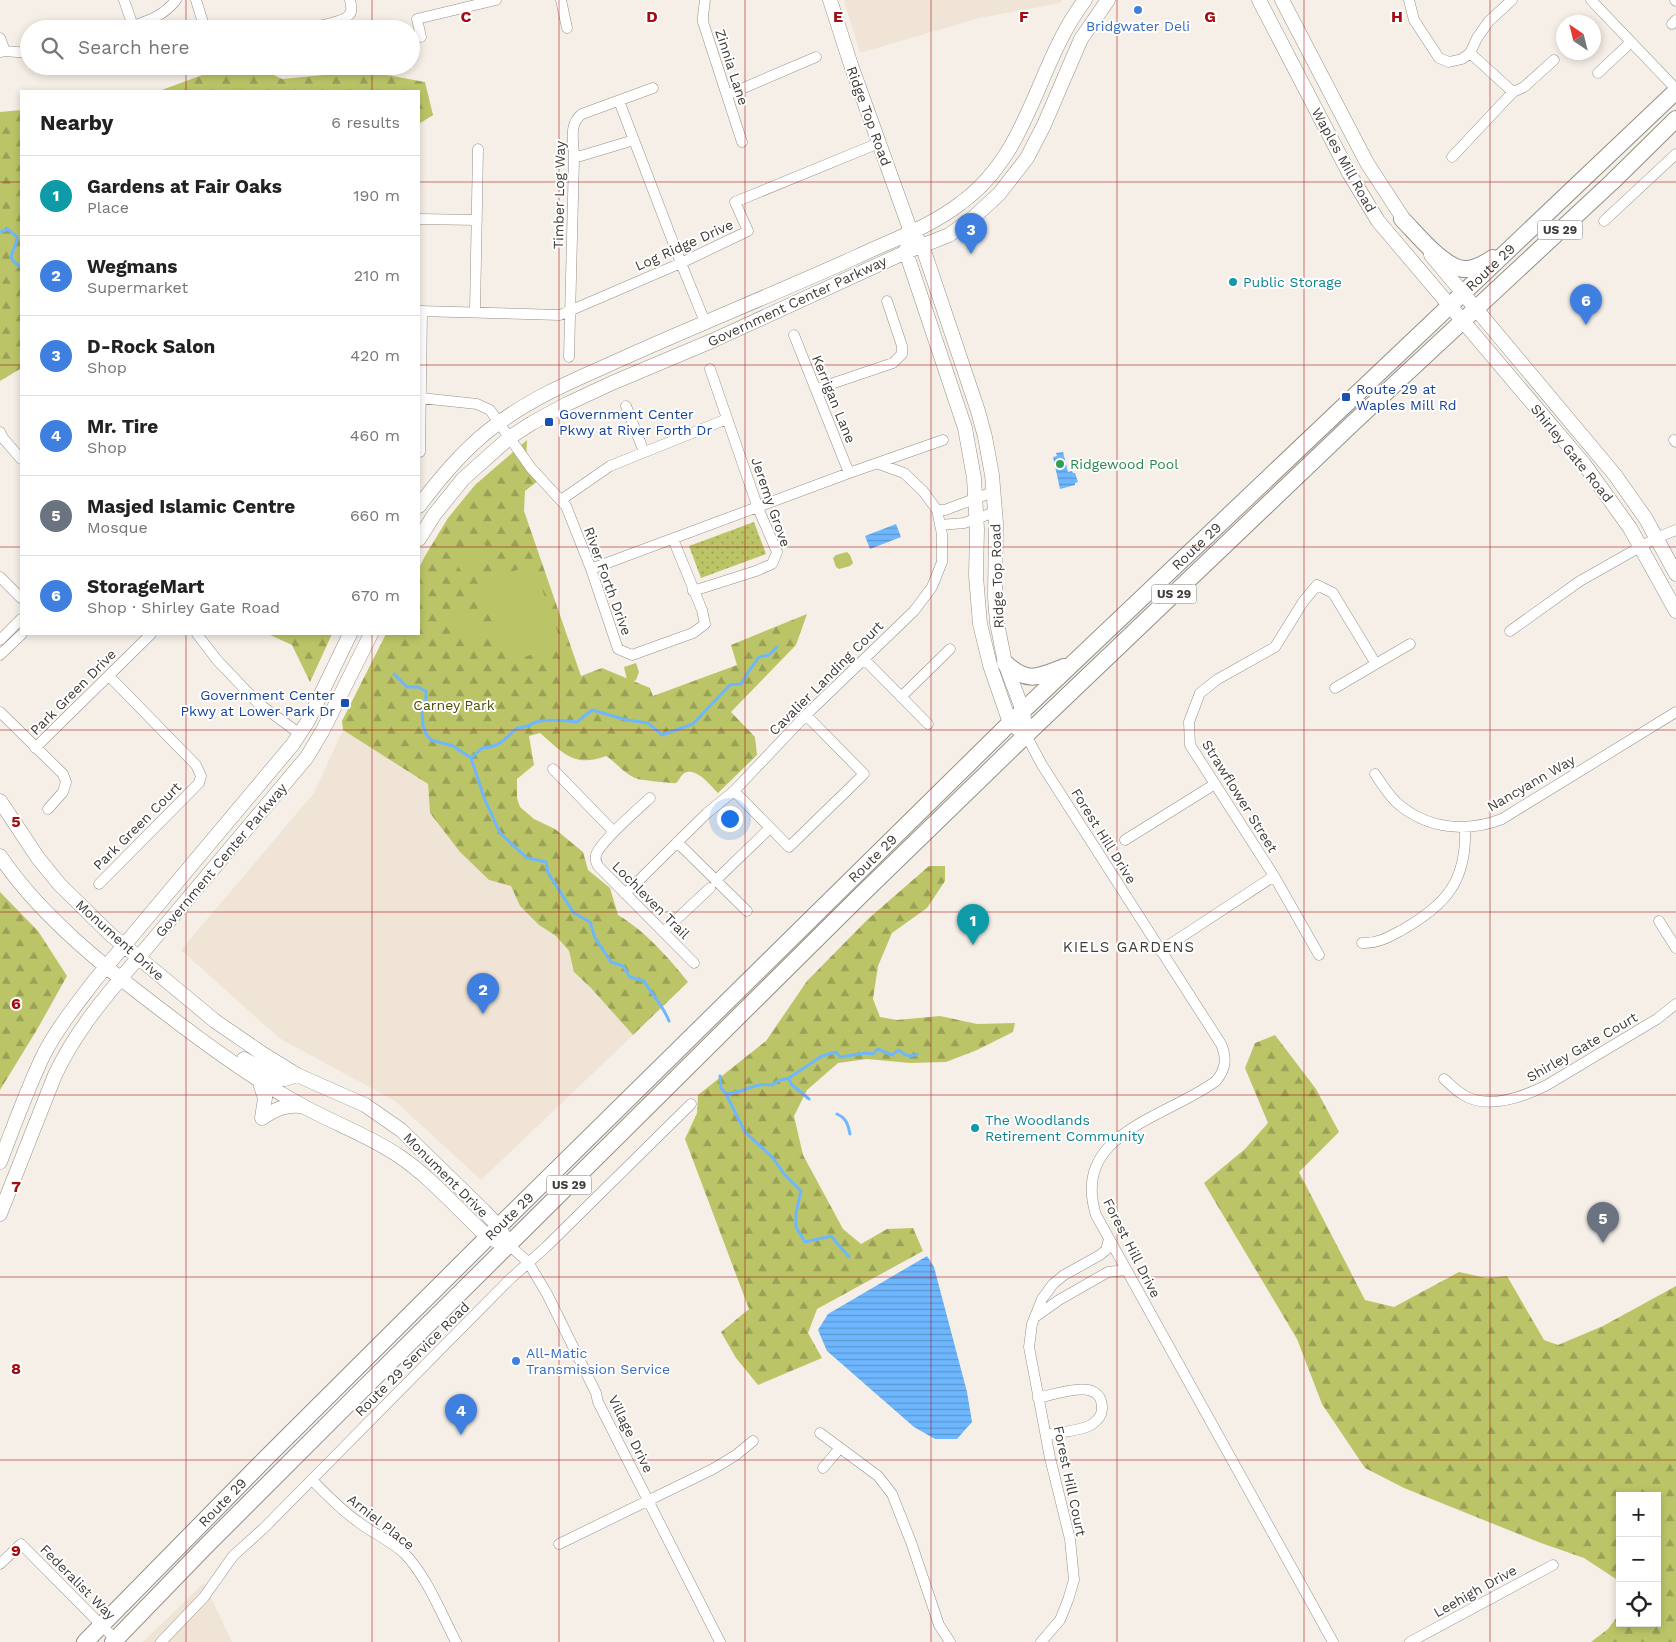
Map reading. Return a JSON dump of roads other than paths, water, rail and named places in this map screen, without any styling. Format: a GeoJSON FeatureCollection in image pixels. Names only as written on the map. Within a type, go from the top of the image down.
{"type":"FeatureCollection","features":[{"type":"Feature","properties":{"kind":"main road","name":"Route 29"},"geometry":{"type":"LineString","coordinates":[[85,1642],[493,1232],[1010,723],[1676,90]]}},
{"type":"Feature","properties":{"kind":"main road","name":"Route 29"},"geometry":{"type":"LineString","coordinates":[[116,1641],[206,1546],[847,909],[1026,735],[1475,308],[1612,182],[1676,119]]}},
{"type":"Feature","properties":{"kind":"main road"},"geometry":{"type":"LineString","coordinates":[[1402,219],[1442,258],[1463,269],[1480,266],[1489,261],[1528,232]]}},
{"type":"Feature","properties":{"kind":"main road"},"geometry":{"type":"LineString","coordinates":[[1005,663],[1015,672],[1029,677],[1043,675],[1073,663]]}},
{"type":"Feature","properties":{"kind":"street"},"geometry":{"type":"LineString","coordinates":[[124,0],[127,20]]}},
{"type":"Feature","properties":{"kind":"street"},"geometry":{"type":"LineString","coordinates":[[151,20],[164,13],[176,0]]}},
{"type":"Feature","properties":{"kind":"street"},"geometry":{"type":"LineString","coordinates":[[196,0],[202,20]]}},
{"type":"Feature","properties":{"kind":"street"},"geometry":{"type":"LineString","coordinates":[[344,20],[350,15],[350,0]]}},
{"type":"Feature","properties":{"kind":"street"},"geometry":{"type":"LineString","coordinates":[[417,20],[473,3],[496,0]]}},
{"type":"Feature","properties":{"kind":"street"},"geometry":{"type":"LineString","coordinates":[[561,0],[567,28]]}},
{"type":"Feature","properties":{"kind":"street","name":"Zinnia Lane"},"geometry":{"type":"LineString","coordinates":[[705,0],[704,22],[742,142]]}},
{"type":"Feature","properties":{"kind":"street","name":"Ridge Top Road"},"geometry":{"type":"LineString","coordinates":[[830,0],[878,143],[911,232],[922,245],[978,411],[988,455],[995,512],[997,623],[1005,663],[1023,711],[1026,735]]}},
{"type":"Feature","properties":{"kind":"street","name":"Government Center Parkway"},"geometry":{"type":"LineString","coordinates":[[420,505],[436,482],[467,450],[499,423],[550,391],[911,232],[937,220],[963,202],[987,179],[1009,151],[1027,118],[1057,47],[1085,0]]}},
{"type":"Feature","properties":{"kind":"street","name":"Government Center Parkway"},"geometry":{"type":"LineString","coordinates":[[420,537],[434,515],[463,479],[509,438],[532,422],[567,404],[714,340],[906,252],[949,235],[974,217],[999,194],[1027,158],[1044,125],[1082,39],[1108,0]]}},
{"type":"Feature","properties":{"kind":"street","name":"Waples Mill Road"},"geometry":{"type":"LineString","coordinates":[[1259,0],[1368,206],[1393,240],[1450,306]]}},
{"type":"Feature","properties":{"kind":"street","name":"Waples Mill Road"},"geometry":{"type":"LineString","coordinates":[[1282,0],[1367,163],[1402,219],[1463,294]]}},
{"type":"Feature","properties":{"kind":"street"},"geometry":{"type":"LineString","coordinates":[[1409,0],[1414,20],[1439,58],[1449,62],[1462,59],[1470,54],[1477,38],[1489,21],[1512,0]]}},
{"type":"Feature","properties":{"kind":"street"},"geometry":{"type":"LineString","coordinates":[[1591,0],[1676,90]]}},
{"type":"Feature","properties":{"kind":"street"},"geometry":{"type":"LineString","coordinates":[[420,32],[421,37]]}},
{"type":"Feature","properties":{"kind":"street"},"geometry":{"type":"LineString","coordinates":[[0,38],[3,52],[20,53]]}},
{"type":"Feature","properties":{"kind":"street"},"geometry":{"type":"LineString","coordinates":[[1598,73],[1631,42]]}},
{"type":"Feature","properties":{"kind":"street"},"geometry":{"type":"LineString","coordinates":[[1470,54],[1513,92]]}},
{"type":"Feature","properties":{"kind":"street"},"geometry":{"type":"LineString","coordinates":[[727,95],[816,57]]}},
{"type":"Feature","properties":{"kind":"street"},"geometry":{"type":"LineString","coordinates":[[1452,157],[1513,92],[1524,87],[1554,60]]}},
{"type":"Feature","properties":{"kind":"street","name":"Timber Log Way"},"geometry":{"type":"LineString","coordinates":[[569,356],[574,158],[573,125],[576,118],[582,114],[653,88]]}},
{"type":"Feature","properties":{"kind":"street"},"geometry":{"type":"LineString","coordinates":[[619,101],[705,322]]}},
{"type":"Feature","properties":{"kind":"street"},"geometry":{"type":"LineString","coordinates":[[574,158],[634,140]]}},
{"type":"Feature","properties":{"kind":"street","name":"Log Ridge Drive"},"geometry":{"type":"LineString","coordinates":[[421,311],[560,315],[748,232],[735,202],[878,143]]}},
{"type":"Feature","properties":{"kind":"street"},"geometry":{"type":"LineString","coordinates":[[475,312],[478,149]]}},
{"type":"Feature","properties":{"kind":"street"},"geometry":{"type":"LineString","coordinates":[[1604,221],[1676,154]]}},
{"type":"Feature","properties":{"kind":"street"},"geometry":{"type":"LineString","coordinates":[[420,219],[476,220]]}},
{"type":"Feature","properties":{"kind":"street"},"geometry":{"type":"LineString","coordinates":[[906,252],[911,232]]}},
{"type":"Feature","properties":{"kind":"street","name":"Ridge Top Road"},"geometry":{"type":"LineString","coordinates":[[906,252],[965,428],[974,478],[976,576],[980,624],[990,665],[1010,723]]}},
{"type":"Feature","properties":{"kind":"street","name":"Shirley Gate Road"},"geometry":{"type":"LineString","coordinates":[[1463,294],[1616,475],[1646,519],[1676,574]]}},
{"type":"Feature","properties":{"kind":"street"},"geometry":{"type":"LineString","coordinates":[[816,389],[893,363],[902,354],[902,346],[886,301]]}},
{"type":"Feature","properties":{"kind":"street","name":"Shirley Gate Road"},"geometry":{"type":"LineString","coordinates":[[1450,306],[1584,464],[1617,509],[1676,611]]}},
{"type":"Feature","properties":{"kind":"street"},"geometry":{"type":"LineString","coordinates":[[420,452],[421,311]]}},
{"type":"Feature","properties":{"kind":"street","name":"Kerrigan Lane"},"geometry":{"type":"LineString","coordinates":[[794,335],[849,473]]}},
{"type":"Feature","properties":{"kind":"street","name":"Jeremy Grove"},"geometry":{"type":"LineString","coordinates":[[693,591],[772,564],[777,552],[758,508],[710,370]]}},
{"type":"Feature","properties":{"kind":"street","name":"River Forth Drive"},"geometry":{"type":"LineString","coordinates":[[421,398],[477,404],[490,410],[531,468],[566,506],[591,569],[618,649],[632,655],[694,633],[705,624],[702,610],[673,539]]}},
{"type":"Feature","properties":{"kind":"street"},"geometry":{"type":"LineString","coordinates":[[626,406],[644,452]]}},
{"type":"Feature","properties":{"kind":"street"},"geometry":{"type":"LineString","coordinates":[[561,500],[610,466],[728,419]]}},
{"type":"Feature","properties":{"kind":"street"},"geometry":{"type":"LineString","coordinates":[[1,437],[20,458]]}},
{"type":"Feature","properties":{"kind":"street"},"geometry":{"type":"LineString","coordinates":[[591,569],[943,440]]}},
{"type":"Feature","properties":{"kind":"street","name":"Cavalier Landing Court"},"geometry":{"type":"LineString","coordinates":[[625,894],[707,813],[734,791],[806,715],[914,611],[932,587],[942,562],[942,534],[937,510],[923,491],[904,473],[879,464]]}},
{"type":"Feature","properties":{"kind":"street"},"geometry":{"type":"LineString","coordinates":[[937,510],[945,510],[993,492]]}},
{"type":"Feature","properties":{"kind":"street"},"geometry":{"type":"LineString","coordinates":[[940,525],[964,522],[995,512]]}},
{"type":"Feature","properties":{"kind":"street"},"geometry":{"type":"LineString","coordinates":[[1510,631],[1580,580],[1656,538],[1676,530]]}},
{"type":"Feature","properties":{"kind":"street"},"geometry":{"type":"LineString","coordinates":[[0,577],[20,597]]}},
{"type":"Feature","properties":{"kind":"street","name":"Strawflower Street"},"geometry":{"type":"LineString","coordinates":[[1319,954],[1274,876],[1190,744],[1189,722],[1200,693],[1218,679],[1275,647],[1303,602],[1318,585],[1333,593],[1376,664]]}},
{"type":"Feature","properties":{"kind":"street"},"geometry":{"type":"LineString","coordinates":[[0,640],[20,620]]}},
{"type":"Feature","properties":{"kind":"street"},"geometry":{"type":"LineString","coordinates":[[0,655],[21,635]]}},
{"type":"Feature","properties":{"kind":"street","name":"Park Green Drive"},"geometry":{"type":"LineString","coordinates":[[35,748],[150,635]]}},
{"type":"Feature","properties":{"kind":"street"},"geometry":{"type":"LineString","coordinates":[[197,635],[217,660],[258,703],[315,744]]}},
{"type":"Feature","properties":{"kind":"street","name":"Government Center Parkway"},"geometry":{"type":"LineString","coordinates":[[0,1162],[28,1090],[45,1053],[78,1002],[300,734],[350,635]]}},
{"type":"Feature","properties":{"kind":"street","name":"Government Center Parkway"},"geometry":{"type":"LineString","coordinates":[[0,1214],[65,1054],[83,1024],[272,800],[315,744],[370,635]]}},
{"type":"Feature","properties":{"kind":"street"},"geometry":{"type":"LineString","coordinates":[[1335,688],[1410,644]]}},
{"type":"Feature","properties":{"kind":"street"},"geometry":{"type":"LineString","coordinates":[[901,697],[950,649]]}},
{"type":"Feature","properties":{"kind":"street"},"geometry":{"type":"LineString","coordinates":[[864,659],[928,724]]}},
{"type":"Feature","properties":{"kind":"street","name":"Park Green Court"},"geometry":{"type":"LineString","coordinates":[[99,884],[199,783],[200,776],[196,765],[109,676]]}},
{"type":"Feature","properties":{"kind":"street"},"geometry":{"type":"LineString","coordinates":[[0,712],[63,774],[66,782],[64,792],[48,809]]}},
{"type":"Feature","properties":{"kind":"street","name":"Nancyann Way"},"geometry":{"type":"LineString","coordinates":[[1375,774],[1392,798],[1415,816],[1436,824],[1465,828],[1484,825],[1502,819],[1676,712]]}},
{"type":"Feature","properties":{"kind":"street"},"geometry":{"type":"LineString","coordinates":[[734,791],[790,847],[864,774],[806,715]]}},
{"type":"Feature","properties":{"kind":"street"},"geometry":{"type":"LineString","coordinates":[[1010,723],[1026,735]]}},
{"type":"Feature","properties":{"kind":"street","name":"Forest Hill Drive"},"geometry":{"type":"LineString","coordinates":[[1026,735],[1042,766],[1225,1052],[1225,1061],[1221,1075],[1216,1081],[1123,1134],[1106,1148],[1098,1161],[1091,1181],[1091,1194],[1096,1215],[1333,1642]]}},
{"type":"Feature","properties":{"kind":"street"},"geometry":{"type":"LineString","coordinates":[[553,769],[614,832],[650,798]]}},
{"type":"Feature","properties":{"kind":"street"},"geometry":{"type":"LineString","coordinates":[[1125,840],[1216,784]]}},
{"type":"Feature","properties":{"kind":"street","name":"Monument Drive"},"geometry":{"type":"LineString","coordinates":[[0,801],[38,858],[60,885],[102,927],[215,1021],[263,1054],[297,1074],[365,1105],[401,1130],[478,1204],[493,1232]]}},
{"type":"Feature","properties":{"kind":"street"},"geometry":{"type":"LineString","coordinates":[[663,932],[770,828]]}},
{"type":"Feature","properties":{"kind":"street"},"geometry":{"type":"LineString","coordinates":[[1362,943],[1369,944],[1384,940],[1419,920],[1440,903],[1451,890],[1463,862],[1465,828]]}},
{"type":"Feature","properties":{"kind":"street","name":"Lochleven Trail"},"geometry":{"type":"LineString","coordinates":[[614,832],[596,853],[595,861],[598,866],[694,963]]}},
{"type":"Feature","properties":{"kind":"street"},"geometry":{"type":"LineString","coordinates":[[677,842],[713,884],[747,911]]}},
{"type":"Feature","properties":{"kind":"street","name":"Monument Drive"},"geometry":{"type":"LineString","coordinates":[[0,856],[21,884],[41,906],[120,979],[198,1038],[259,1080],[302,1106],[376,1142],[398,1155],[424,1174],[508,1244]]}},
{"type":"Feature","properties":{"kind":"street"},"geometry":{"type":"LineString","coordinates":[[1160,951],[1274,876]]}},
{"type":"Feature","properties":{"kind":"street"},"geometry":{"type":"LineString","coordinates":[[1659,921],[1676,948]]}},
{"type":"Feature","properties":{"kind":"street","name":"Shirley Gate Court"},"geometry":{"type":"LineString","coordinates":[[1444,1078],[1462,1095],[1478,1101],[1501,1101],[1530,1094],[1657,1019],[1676,1004]]}},
{"type":"Feature","properties":{"kind":"street"},"geometry":{"type":"LineString","coordinates":[[198,1038],[238,1056],[278,1078],[285,1079],[297,1074]]}},
{"type":"Feature","properties":{"kind":"street"},"geometry":{"type":"LineString","coordinates":[[259,1080],[265,1098],[262,1118],[284,1106],[302,1106]]}},
{"type":"Feature","properties":{"kind":"street","name":"Route 29 Service Road"},"geometry":{"type":"LineString","coordinates":[[161,1642],[204,1597],[233,1556],[312,1480],[509,1280],[691,1104]]}},
{"type":"Feature","properties":{"kind":"street","name":"Forest Hill Court"},"geometry":{"type":"LineString","coordinates":[[1041,1642],[1060,1620],[1074,1580],[1070,1539],[1038,1398],[1029,1346],[1034,1317],[1042,1299],[1053,1284],[1064,1275],[1100,1255],[1106,1250],[1109,1239]]}},
{"type":"Feature","properties":{"kind":"street","name":"Village Drive"},"geometry":{"type":"LineString","coordinates":[[508,1244],[528,1262],[550,1301],[596,1393],[598,1402],[720,1642]]}},
{"type":"Feature","properties":{"kind":"street"},"geometry":{"type":"LineString","coordinates":[[1034,1317],[1044,1309],[1108,1272],[1126,1270]]}},
{"type":"Feature","properties":{"kind":"street"},"geometry":{"type":"LineString","coordinates":[[1038,1398],[1070,1390],[1089,1389],[1097,1393],[1102,1403],[1102,1413],[1097,1421],[1090,1425],[1046,1435]]}},
{"type":"Feature","properties":{"kind":"street"},"geometry":{"type":"LineString","coordinates":[[820,1433],[878,1476],[892,1494],[911,1542],[939,1625],[950,1642]]}},
{"type":"Feature","properties":{"kind":"street"},"geometry":{"type":"LineString","coordinates":[[559,1544],[713,1468],[736,1455],[753,1441]]}},
{"type":"Feature","properties":{"kind":"street"},"geometry":{"type":"LineString","coordinates":[[823,1468],[840,1448]]}},
{"type":"Feature","properties":{"kind":"street","name":"Arniel Place"},"geometry":{"type":"LineString","coordinates":[[312,1480],[339,1508],[358,1523],[382,1536],[404,1554],[425,1582],[456,1642]]}},
{"type":"Feature","properties":{"kind":"street","name":"Federalist Way"},"geometry":{"type":"LineString","coordinates":[[0,1564],[21,1544],[116,1641]]}},
{"type":"Feature","properties":{"kind":"street","name":"Leehigh Drive"},"geometry":{"type":"LineString","coordinates":[[1410,1642],[1553,1564]]}},
{"type":"Feature","properties":{"kind":"water","name":"Ridgewood Pool"},"geometry":{"type":"Polygon","coordinates":[[[1063,452],[1068,472],[1072,471],[1075,473],[1078,482],[1075,485],[1060,489],[1053,457],[1057,456],[1056,453],[1063,452]]]}},
{"type":"Feature","properties":{"kind":"water"},"geometry":{"type":"Polygon","coordinates":[[[896,524],[901,537],[870,549],[865,536],[896,524]]]}},
{"type":"Feature","properties":{"kind":"water"},"geometry":{"type":"Polygon","coordinates":[[[927,1256],[934,1267],[967,1392],[972,1422],[957,1439],[935,1439],[914,1427],[827,1351],[818,1330],[828,1314],[927,1256]]]}},
{"type":"Feature","properties":{"kind":"waterway"},"geometry":{"type":"LineString","coordinates":[[0,232],[8,229],[17,237],[11,256],[12,260],[20,266]]}},
{"type":"Feature","properties":{"kind":"waterway"},"geometry":{"type":"LineString","coordinates":[[471,758],[482,748],[502,742],[517,728],[545,720],[577,722],[592,710],[627,720],[648,723],[662,735],[693,724],[730,685],[741,684],[759,657],[769,655],[777,647]]}},
{"type":"Feature","properties":{"kind":"waterway"},"geometry":{"type":"LineString","coordinates":[[394,674],[407,687],[418,687],[426,691],[426,700],[422,713],[423,725],[426,734],[431,740],[453,746],[471,758],[485,800],[500,833],[527,858],[546,862],[548,873],[574,913],[590,922],[595,938],[611,962],[623,966],[630,977],[644,981],[664,1010],[669,1021]]}},
{"type":"Feature","properties":{"kind":"waterway"},"geometry":{"type":"LineString","coordinates":[[720,1076],[721,1088],[726,1094],[760,1085],[772,1085],[789,1078],[822,1056],[836,1052],[840,1057],[866,1053],[873,1054],[878,1049],[892,1055],[899,1050],[907,1055],[917,1054]]}},
{"type":"Feature","properties":{"kind":"waterway"},"geometry":{"type":"LineString","coordinates":[[789,1078],[791,1084],[809,1099]]}},
{"type":"Feature","properties":{"kind":"waterway"},"geometry":{"type":"LineString","coordinates":[[726,1094],[745,1132],[773,1158],[784,1174],[801,1191],[796,1213],[796,1227],[805,1242],[831,1236],[849,1257]]}},
{"type":"Feature","properties":{"kind":"waterway"},"geometry":{"type":"LineString","coordinates":[[837,1114],[843,1117],[850,1134]]}},
{"type":"Feature","properties":{"kind":"place","name":"Bridgwater Deli"},"geometry":{"type":"Point","coordinates":[1138,10]}},
{"type":"Feature","properties":{"kind":"place","name":"D-Rock Salon"},"geometry":{"type":"Point","coordinates":[971,254]}},
{"type":"Feature","properties":{"kind":"place","name":"Public Storage"},"geometry":{"type":"Point","coordinates":[1233,282]}},
{"type":"Feature","properties":{"kind":"place","name":"StorageMart"},"geometry":{"type":"Point","coordinates":[1586,325]}},
{"type":"Feature","properties":{"kind":"place","name":"Route 29 at Waples Mill Rd"},"geometry":{"type":"Point","coordinates":[1346,397]}},
{"type":"Feature","properties":{"kind":"place","name":"Government Center Pkwy at River Forth Dr"},"geometry":{"type":"Point","coordinates":[549,422]}},
{"type":"Feature","properties":{"kind":"place","name":"Ridgewood Pool"},"geometry":{"type":"Point","coordinates":[1060,464]}},
{"type":"Feature","properties":{"kind":"place","name":"Government Center Pkwy at Lower Park Dr"},"geometry":{"type":"Point","coordinates":[345,703]}},
{"type":"Feature","properties":{"kind":"place","name":"Gardens at Fair Oaks"},"geometry":{"type":"Point","coordinates":[973,945]}},
{"type":"Feature","properties":{"kind":"place","name":"Wegmans"},"geometry":{"type":"Point","coordinates":[483,1014]}},
{"type":"Feature","properties":{"kind":"place","name":"The Woodlands Retirement Community"},"geometry":{"type":"Point","coordinates":[975,1128]}},
{"type":"Feature","properties":{"kind":"place","name":"Masjed Islamic Centre"},"geometry":{"type":"Point","coordinates":[1603,1243]}},
{"type":"Feature","properties":{"kind":"place","name":"All-Matic Transmission Service"},"geometry":{"type":"Point","coordinates":[516,1361]}},
{"type":"Feature","properties":{"kind":"place","name":"Mr. Tire"},"geometry":{"type":"Point","coordinates":[461,1435]}},
{"type":"Feature","properties":{"kind":"district","name":"KIELS GARDENS"},"geometry":{"type":"Point","coordinates":[1129,947]}},
{"type":"Feature","properties":{"kind":"park label","name":"Carney Park"},"geometry":{"type":"Point","coordinates":[454,705]}}]}
